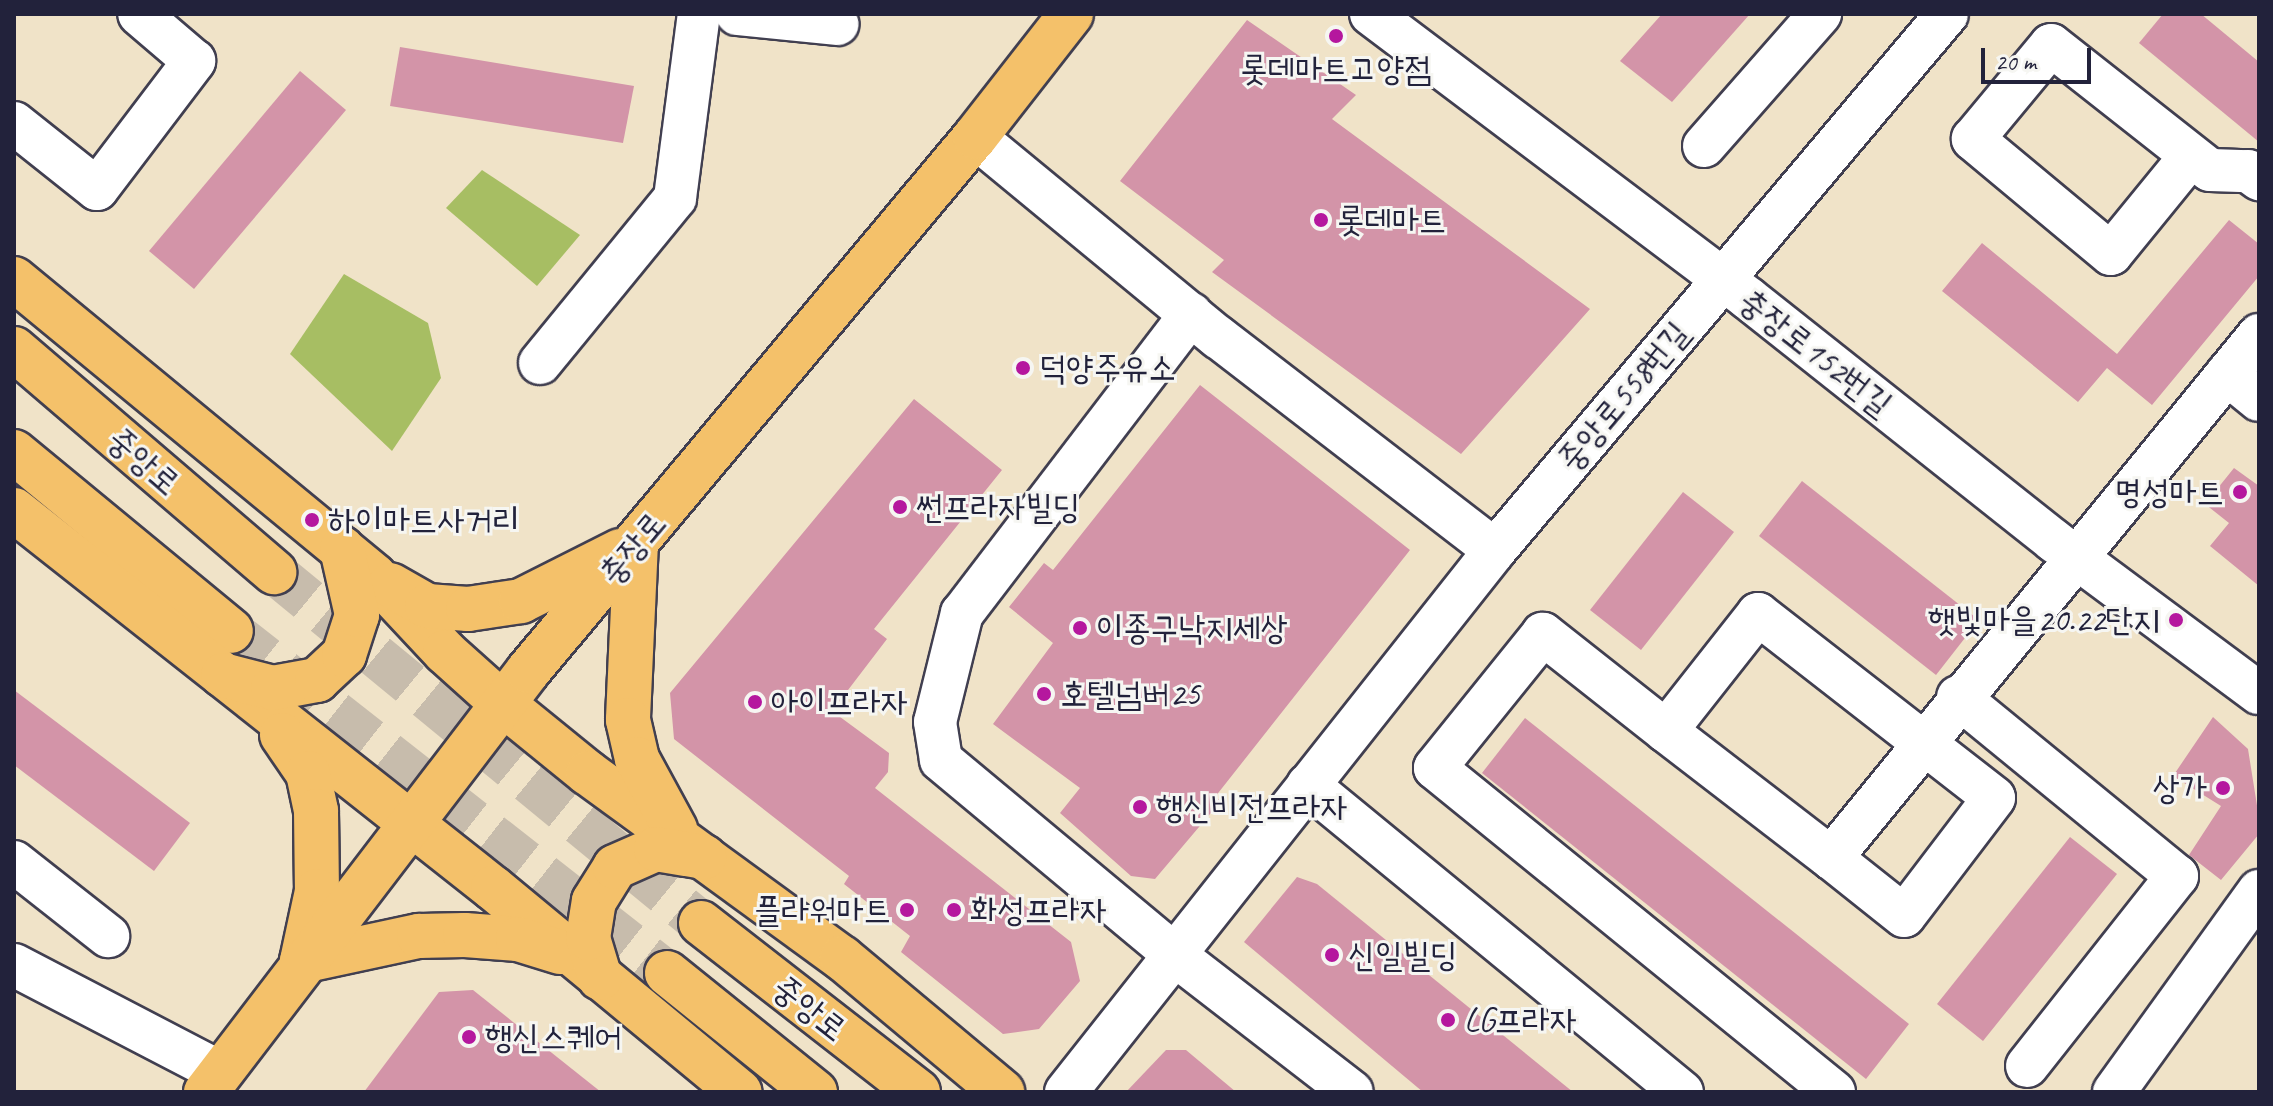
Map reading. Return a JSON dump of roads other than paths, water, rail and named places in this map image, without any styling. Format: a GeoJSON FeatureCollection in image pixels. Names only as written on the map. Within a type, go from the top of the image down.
{"type":"FeatureCollection","features":[{"type":"Feature","properties":{"kind":"main road","name":"충장로"},"geometry":{"type":"LineString","coordinates":[[212,1082],[302,961],[503,704],[975,137],[1071,14]]}},
{"type":"Feature","properties":{"kind":"main road"},"geometry":{"type":"LineString","coordinates":[[14,279],[358,562],[445,652],[503,704],[842,958],[1002,1092]]}},
{"type":"Feature","properties":{"kind":"main road","name":"중앙로"},"geometry":{"type":"LineString","coordinates":[[14,349],[274,572]]}},
{"type":"Feature","properties":{"kind":"main road"},"geometry":{"type":"LineString","coordinates":[[14,452],[231,631]]}},
{"type":"Feature","properties":{"kind":"main road"},"geometry":{"type":"LineString","coordinates":[[14,510],[740,1092]]}},
{"type":"Feature","properties":{"kind":"main road"},"geometry":{"type":"LineString","coordinates":[[358,562],[427,606],[468,609],[521,601],[636,542],[628,720],[637,759],[694,848]]}},
{"type":"Feature","properties":{"kind":"main road"},"geometry":{"type":"LineString","coordinates":[[216,674],[273,688],[317,680],[344,655],[357,615],[358,562]]}},
{"type":"Feature","properties":{"kind":"main road"},"geometry":{"type":"LineString","coordinates":[[267,714],[308,773],[316,811],[317,891],[302,961],[419,936],[465,935],[518,939],[587,967]]}},
{"type":"Feature","properties":{"kind":"main road"},"geometry":{"type":"LineString","coordinates":[[587,967],[594,901],[615,867],[656,849],[694,848]]}},
{"type":"Feature","properties":{"kind":"main road","name":"중앙로"},"geometry":{"type":"LineString","coordinates":[[701,923],[918,1092]]}},
{"type":"Feature","properties":{"kind":"main road","name":"중앙로"},"geometry":{"type":"LineString","coordinates":[[667,973],[815,1092]]}},
{"type":"Feature","properties":{"kind":"street"},"geometry":{"type":"LineString","coordinates":[[14,123],[97,189],[194,61],[139,14]]}},
{"type":"Feature","properties":{"kind":"street"},"geometry":{"type":"LineString","coordinates":[[540,363],[675,198],[699,14]]}},
{"type":"Feature","properties":{"kind":"street"},"geometry":{"type":"LineString","coordinates":[[737,14],[838,24]]}},
{"type":"Feature","properties":{"kind":"street","name":"충장로152번길"},"geometry":{"type":"LineString","coordinates":[[1371,14],[1722,278],[2077,558],[2259,693]]}},
{"type":"Feature","properties":{"kind":"street"},"geometry":{"type":"LineString","coordinates":[[1704,146],[1820,14]]}},
{"type":"Feature","properties":{"kind":"street","name":"중앙로558번길"},"geometry":{"type":"LineString","coordinates":[[1066,1092],[1495,550],[1947,14]]}},
{"type":"Feature","properties":{"kind":"street"},"geometry":{"type":"LineString","coordinates":[[2190,157],[2111,254],[1973,139],[2051,45],[2210,170],[2248,171],[2259,179]]}},
{"type":"Feature","properties":{"kind":"street"},"geometry":{"type":"LineString","coordinates":[[975,137],[1191,314],[1495,550]]}},
{"type":"Feature","properties":{"kind":"street"},"geometry":{"type":"LineString","coordinates":[[1191,314],[962,613],[935,722],[941,760],[1176,956],[1352,1092]]}},
{"type":"Feature","properties":{"kind":"street"},"geometry":{"type":"LineString","coordinates":[[1831,858],[1924,744],[1958,697],[2077,558],[2259,335]]}},
{"type":"Feature","properties":{"kind":"street"},"geometry":{"type":"LineString","coordinates":[[2227,374],[2259,400]]}},
{"type":"Feature","properties":{"kind":"street"},"geometry":{"type":"LineString","coordinates":[[1666,731],[1758,614],[1994,798],[1904,916],[1831,858],[1666,731],[1543,634],[1435,768],[1834,1092]]}},
{"type":"Feature","properties":{"kind":"street"},"geometry":{"type":"LineString","coordinates":[[1958,697],[2177,876],[2027,1066]]}},
{"type":"Feature","properties":{"kind":"street"},"geometry":{"type":"LineString","coordinates":[[1308,785],[1682,1092]]}},
{"type":"Feature","properties":{"kind":"street"},"geometry":{"type":"LineString","coordinates":[[14,862],[108,936]]}},
{"type":"Feature","properties":{"kind":"street"},"geometry":{"type":"LineString","coordinates":[[2114,1092],[2259,891]]}},
{"type":"Feature","properties":{"kind":"street"},"geometry":{"type":"LineString","coordinates":[[14,965],[212,1082]]}},
{"type":"Feature","properties":{"kind":"tunnel"},"geometry":{"type":"LineString","coordinates":[[274,572],[701,923]]}},
{"type":"Feature","properties":{"kind":"tunnel"},"geometry":{"type":"LineString","coordinates":[[231,631],[667,973]]}},
{"type":"Feature","properties":{"kind":"place","name":"롯데마트고양점"},"geometry":{"type":"Point","coordinates":[1336,36]}},
{"type":"Feature","properties":{"kind":"place","name":"롯데마트"},"geometry":{"type":"Point","coordinates":[1321,220]}},
{"type":"Feature","properties":{"kind":"place","name":"덕양주유소"},"geometry":{"type":"Point","coordinates":[1023,368]}},
{"type":"Feature","properties":{"kind":"place","name":"명성마트"},"geometry":{"type":"Point","coordinates":[2240,492]}},
{"type":"Feature","properties":{"kind":"place","name":"썬프라자빌딩"},"geometry":{"type":"Point","coordinates":[900,507]}},
{"type":"Feature","properties":{"kind":"place","name":"하이마트사거리"},"geometry":{"type":"Point","coordinates":[312,520]}},
{"type":"Feature","properties":{"kind":"place","name":"햇빛마을20.22단지"},"geometry":{"type":"Point","coordinates":[2176,620]}},
{"type":"Feature","properties":{"kind":"place","name":"이종구낙지세상"},"geometry":{"type":"Point","coordinates":[1080,628]}},
{"type":"Feature","properties":{"kind":"place","name":"호텔넘버25"},"geometry":{"type":"Point","coordinates":[1044,694]}},
{"type":"Feature","properties":{"kind":"place","name":"아이프라자"},"geometry":{"type":"Point","coordinates":[755,702]}},
{"type":"Feature","properties":{"kind":"place","name":"상가"},"geometry":{"type":"Point","coordinates":[2223,788]}},
{"type":"Feature","properties":{"kind":"place","name":"행신비전프라자"},"geometry":{"type":"Point","coordinates":[1140,807]}},
{"type":"Feature","properties":{"kind":"place","name":"플라워마트"},"geometry":{"type":"Point","coordinates":[907,910]}},
{"type":"Feature","properties":{"kind":"place","name":"화성프라자"},"geometry":{"type":"Point","coordinates":[954,910]}},
{"type":"Feature","properties":{"kind":"place","name":"신일빌딩"},"geometry":{"type":"Point","coordinates":[1332,955]}},
{"type":"Feature","properties":{"kind":"place","name":"LG프라자"},"geometry":{"type":"Point","coordinates":[1448,1020]}},
{"type":"Feature","properties":{"kind":"place","name":"행신스퀘어"},"geometry":{"type":"Point","coordinates":[469,1037]}}]}
